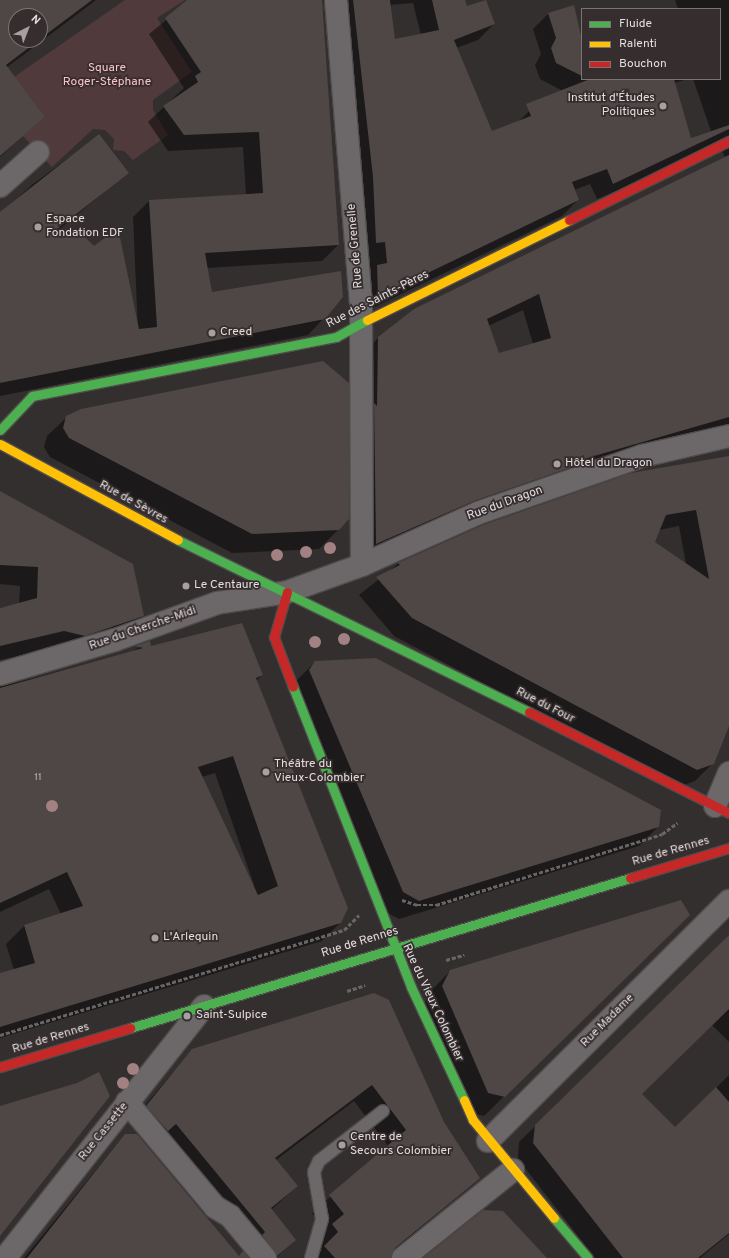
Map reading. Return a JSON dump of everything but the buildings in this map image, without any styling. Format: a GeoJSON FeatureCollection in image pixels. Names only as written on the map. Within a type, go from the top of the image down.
{"type":"FeatureCollection","features":[{"type":"Feature","properties":{"kind":"street","name":"Rue de Grenelle"},"geometry":{"type":"LineString","coordinates":[[336,0],[360,324],[362,565]]}},
{"type":"Feature","properties":{"kind":"street","name":"Rue des Saints-Pères"},"geometry":{"type":"LineString","coordinates":[[0,430],[32,396],[336,337],[729,141]]}},
{"type":"Feature","properties":{"kind":"street"},"geometry":{"type":"LineString","coordinates":[[0,186],[38,152]]}},
{"type":"Feature","properties":{"kind":"street","name":"Rue du Dragon"},"geometry":{"type":"LineString","coordinates":[[287,592],[362,565],[478,513],[642,456],[729,436]]}},
{"type":"Feature","properties":{"kind":"street","name":"Rue de Sèvres"},"geometry":{"type":"LineString","coordinates":[[0,444],[255,578],[287,592]]}},
{"type":"Feature","properties":{"kind":"street","name":"Rue du Four"},"geometry":{"type":"LineString","coordinates":[[287,592],[349,621],[722,809]]}},
{"type":"Feature","properties":{"kind":"street","name":"Rue du Cherche-Midi"},"geometry":{"type":"LineString","coordinates":[[0,674],[115,640],[217,603],[287,592]]}},
{"type":"Feature","properties":{"kind":"street","name":"Rue du Vieux Colombier"},"geometry":{"type":"LineString","coordinates":[[287,592],[274,637],[393,946],[473,1120],[488,1141],[588,1258]]}},
{"type":"Feature","properties":{"kind":"street"},"geometry":{"type":"LineString","coordinates":[[722,809],[729,773]]}},
{"type":"Feature","properties":{"kind":"street","name":"Rue de Rennes"},"geometry":{"type":"LineString","coordinates":[[0,1067],[204,1006],[393,946],[729,848]]}},
{"type":"Feature","properties":{"kind":"street","name":"Rue Madame"},"geometry":{"type":"LineString","coordinates":[[488,1141],[729,901]]}},
{"type":"Feature","properties":{"kind":"street","name":"Rue Cassette"},"geometry":{"type":"LineString","coordinates":[[4,1258],[204,1006]]}},
{"type":"Feature","properties":{"kind":"street"},"geometry":{"type":"LineString","coordinates":[[127,1102],[215,1207],[230,1216],[265,1258]]}},
{"type":"Feature","properties":{"kind":"street"},"geometry":{"type":"LineString","coordinates":[[403,1258],[513,1170]]}},
{"type":"Feature","properties":{"kind":"lane"},"geometry":{"type":"LineString","coordinates":[[312,1258],[322,1219],[314,1172],[319,1161],[383,1111]]}},
{"type":"Feature","properties":{"kind":"path","name":"Rue de Rennes"},"geometry":{"type":"LineString","coordinates":[[398,905],[402,900],[417,905],[436,905],[662,834],[676,823]]}},
{"type":"Feature","properties":{"kind":"path","name":"Rue de Rennes"},"geometry":{"type":"LineString","coordinates":[[0,1035],[344,930],[358,915],[361,917]]}},
{"type":"Feature","properties":{"kind":"path"},"geometry":{"type":"LineString","coordinates":[[446,960],[464,955]]}},
{"type":"Feature","properties":{"kind":"path"},"geometry":{"type":"LineString","coordinates":[[347,991],[365,985]]}},
{"type":"Feature","properties":{"kind":"green space","name":"Square Roger-Stéphane"},"geometry":{"type":"Polygon","coordinates":[[[125,0],[185,0],[157,18],[192,72],[153,100],[153,110],[168,135],[133,160],[124,151],[113,150],[114,139],[105,130],[93,129],[52,167],[23,136],[45,117],[14,77],[125,0]]]}},
{"type":"Feature","properties":{"kind":"traffic: fast"},"geometry":{"type":"LineString","coordinates":[[0,430],[32,396],[336,337],[367,320]]}},
{"type":"Feature","properties":{"kind":"traffic: fast"},"geometry":{"type":"LineString","coordinates":[[178,540],[529,712]]}},
{"type":"Feature","properties":{"kind":"traffic: fast"},"geometry":{"type":"LineString","coordinates":[[293,687],[411,987],[464,1100]]}},
{"type":"Feature","properties":{"kind":"traffic: fast"},"geometry":{"type":"LineString","coordinates":[[130,1028],[630,878]]}},
{"type":"Feature","properties":{"kind":"traffic: fast"},"geometry":{"type":"LineString","coordinates":[[554,1218],[588,1258]]}},
{"type":"Feature","properties":{"kind":"traffic: slow"},"geometry":{"type":"LineString","coordinates":[[367,320],[569,220]]}},
{"type":"Feature","properties":{"kind":"traffic: slow"},"geometry":{"type":"LineString","coordinates":[[0,444],[178,540]]}},
{"type":"Feature","properties":{"kind":"traffic: slow"},"geometry":{"type":"LineString","coordinates":[[464,1100],[473,1120],[554,1218]]}},
{"type":"Feature","properties":{"kind":"traffic: jam"},"geometry":{"type":"LineString","coordinates":[[569,220],[729,141]]}},
{"type":"Feature","properties":{"kind":"traffic: jam"},"geometry":{"type":"LineString","coordinates":[[287,592],[274,637],[293,687]]}},
{"type":"Feature","properties":{"kind":"traffic: jam"},"geometry":{"type":"LineString","coordinates":[[529,712],[729,813]]}},
{"type":"Feature","properties":{"kind":"traffic: jam"},"geometry":{"type":"LineString","coordinates":[[630,878],[729,848]]}},
{"type":"Feature","properties":{"kind":"traffic: jam"},"geometry":{"type":"LineString","coordinates":[[0,1067],[130,1028]]}},
{"type":"Feature","properties":{"kind":"place","name":"Institut d'Études Politiques"},"geometry":{"type":"Point","coordinates":[663,106]}},
{"type":"Feature","properties":{"kind":"place","name":"Espace Fondation EDF"},"geometry":{"type":"Point","coordinates":[38,227]}},
{"type":"Feature","properties":{"kind":"place","name":"Creed"},"geometry":{"type":"Point","coordinates":[212,333]}},
{"type":"Feature","properties":{"kind":"place","name":"Hôtel du Dragon"},"geometry":{"type":"Point","coordinates":[557,464]}},
{"type":"Feature","properties":{"kind":"place","name":"Le Centaure"},"geometry":{"type":"Point","coordinates":[186,586]}},
{"type":"Feature","properties":{"kind":"place","name":"Théâtre du Vieux-Colombier"},"geometry":{"type":"Point","coordinates":[266,772]}},
{"type":"Feature","properties":{"kind":"place","name":"L'Arlequin"},"geometry":{"type":"Point","coordinates":[155,938]}},
{"type":"Feature","properties":{"kind":"place","name":"Saint-Sulpice"},"geometry":{"type":"Point","coordinates":[187,1016]}},
{"type":"Feature","properties":{"kind":"place","name":"Centre de Secours Colombier"},"geometry":{"type":"Point","coordinates":[342,1145]}}]}
